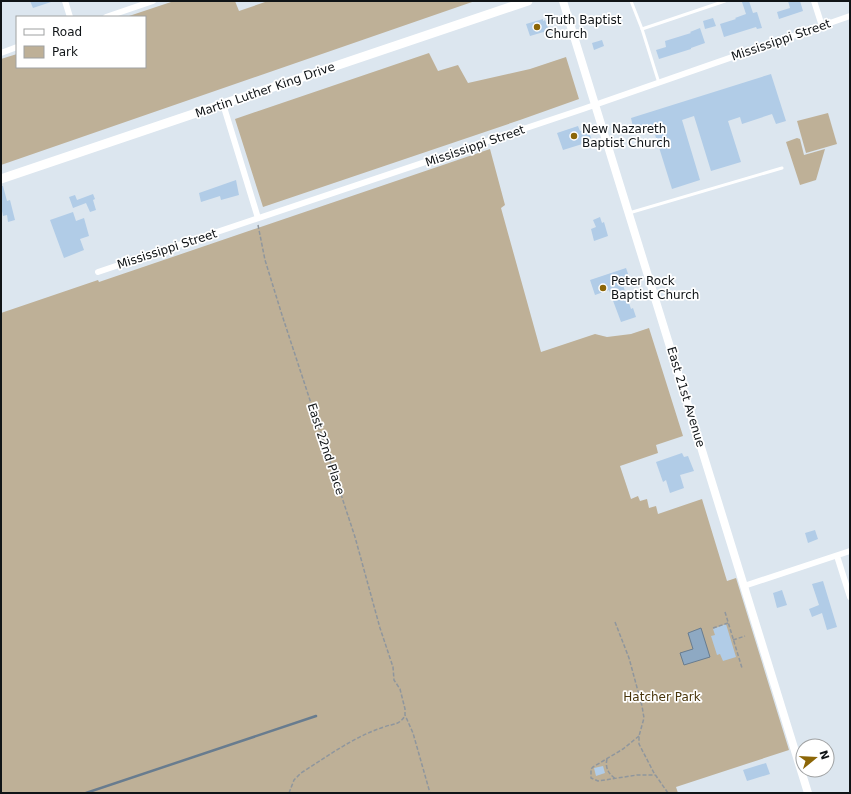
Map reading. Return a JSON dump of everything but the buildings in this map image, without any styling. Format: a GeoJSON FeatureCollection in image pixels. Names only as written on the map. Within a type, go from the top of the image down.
{"type":"FeatureCollection","features":[{"type":"Feature","properties":{"kind":"main road","name":"Martin Luther King Drive"},"geometry":{"type":"LineString","coordinates":[[1,179],[528,1]]}},
{"type":"Feature","properties":{"kind":"street"},"geometry":{"type":"LineString","coordinates":[[65,1],[70,16]]}},
{"type":"Feature","properties":{"kind":"street"},"geometry":{"type":"LineString","coordinates":[[109,16],[153,1]]}},
{"type":"Feature","properties":{"kind":"street","name":"East 21st Avenue"},"geometry":{"type":"LineString","coordinates":[[563,1],[808,793]]}},
{"type":"Feature","properties":{"kind":"street"},"geometry":{"type":"LineString","coordinates":[[814,1],[822,26]]}},
{"type":"Feature","properties":{"kind":"street","name":"Mississippi Street"},"geometry":{"type":"LineString","coordinates":[[98,272],[596,105],[850,16]]}},
{"type":"Feature","properties":{"kind":"street"},"geometry":{"type":"LineString","coordinates":[[1,52],[16,47]]}},
{"type":"Feature","properties":{"kind":"street"},"geometry":{"type":"LineString","coordinates":[[223,104],[258,218]]}},
{"type":"Feature","properties":{"kind":"street"},"geometry":{"type":"LineString","coordinates":[[744,586],[850,551]]}},
{"type":"Feature","properties":{"kind":"street"},"geometry":{"type":"LineString","coordinates":[[837,556],[850,597]]}},
{"type":"Feature","properties":{"kind":"lane"},"geometry":{"type":"LineString","coordinates":[[631,1],[642,29],[659,83]]}},
{"type":"Feature","properties":{"kind":"lane"},"geometry":{"type":"LineString","coordinates":[[642,29],[725,1]]}},
{"type":"Feature","properties":{"kind":"lane"},"geometry":{"type":"LineString","coordinates":[[629,214],[782,168]]}},
{"type":"Feature","properties":{"kind":"path","name":"East 22nd Place"},"geometry":{"type":"LineString","coordinates":[[258,218],[265,260],[355,536],[377,619],[393,667],[394,680],[400,689],[406,713],[405,715],[410,726],[430,793]]}},
{"type":"Feature","properties":{"kind":"path"},"geometry":{"type":"LineString","coordinates":[[725,612],[742,668]]}},
{"type":"Feature","properties":{"kind":"path"},"geometry":{"type":"LineString","coordinates":[[615,622],[629,658],[642,706],[644,718],[639,736],[639,744],[668,793]]}},
{"type":"Feature","properties":{"kind":"path"},"geometry":{"type":"LineString","coordinates":[[714,628],[728,623]]}},
{"type":"Feature","properties":{"kind":"path"},"geometry":{"type":"LineString","coordinates":[[733,640],[746,636]]}},
{"type":"Feature","properties":{"kind":"path"},"geometry":{"type":"LineString","coordinates":[[289,793],[294,780],[301,773],[334,751],[359,738],[385,726],[397,724],[405,715]]}},
{"type":"Feature","properties":{"kind":"path"},"geometry":{"type":"LineString","coordinates":[[639,736],[623,750],[593,766],[590,769],[591,778],[598,781],[637,775],[656,775]]}},
{"type":"Feature","properties":{"kind":"path"},"geometry":{"type":"LineString","coordinates":[[607,758],[607,768],[609,773],[616,779]]}},
{"type":"Feature","properties":{"kind":"green space"},"geometry":{"type":"Polygon","coordinates":[[[174,1],[235,1],[239,11],[268,1],[475,1],[1,165],[1,59],[16,54],[16,68],[146,68],[146,16],[129,16],[174,1]]]}},
{"type":"Feature","properties":{"kind":"green space"},"geometry":{"type":"Polygon","coordinates":[[[429,53],[438,71],[458,65],[468,83],[530,69],[566,57],[579,99],[263,207],[235,119],[429,53]]]}},
{"type":"Feature","properties":{"kind":"green space"},"geometry":{"type":"Polygon","coordinates":[[[828,113],[837,144],[806,153],[797,121],[828,113]]]}},
{"type":"Feature","properties":{"kind":"green space"},"geometry":{"type":"Polygon","coordinates":[[[797,138],[800,139],[804,155],[825,149],[816,180],[800,185],[786,142],[797,138]]]}},
{"type":"Feature","properties":{"kind":"green space","name":"Hatcher Park"},"geometry":{"type":"Polygon","coordinates":[[[490,149],[505,205],[501,208],[541,352],[595,334],[607,337],[631,334],[649,328],[683,436],[656,445],[658,453],[620,466],[631,499],[638,496],[640,501],[647,499],[649,508],[656,506],[658,514],[702,499],[727,581],[736,578],[789,750],[676,787],[678,793],[1,793],[1,313],[98,280],[99,282],[490,149]]]}},
{"type":"Feature","properties":{"kind":"water"},"geometry":{"type":"Polygon","coordinates":[[[701,628],[710,657],[684,665],[680,653],[693,649],[688,633],[701,628]]]}},
{"type":"Feature","properties":{"kind":"waterway"},"geometry":{"type":"LineString","coordinates":[[86,793],[316,716]]}},
{"type":"Feature","properties":{"kind":"place","name":"Truth Baptist Church"},"geometry":{"type":"Point","coordinates":[537,27]}},
{"type":"Feature","properties":{"kind":"place","name":"New Nazareth Baptist Church"},"geometry":{"type":"Point","coordinates":[574,136]}},
{"type":"Feature","properties":{"kind":"place","name":"Peter Rock Baptist Church"},"geometry":{"type":"Point","coordinates":[603,288]}}]}
